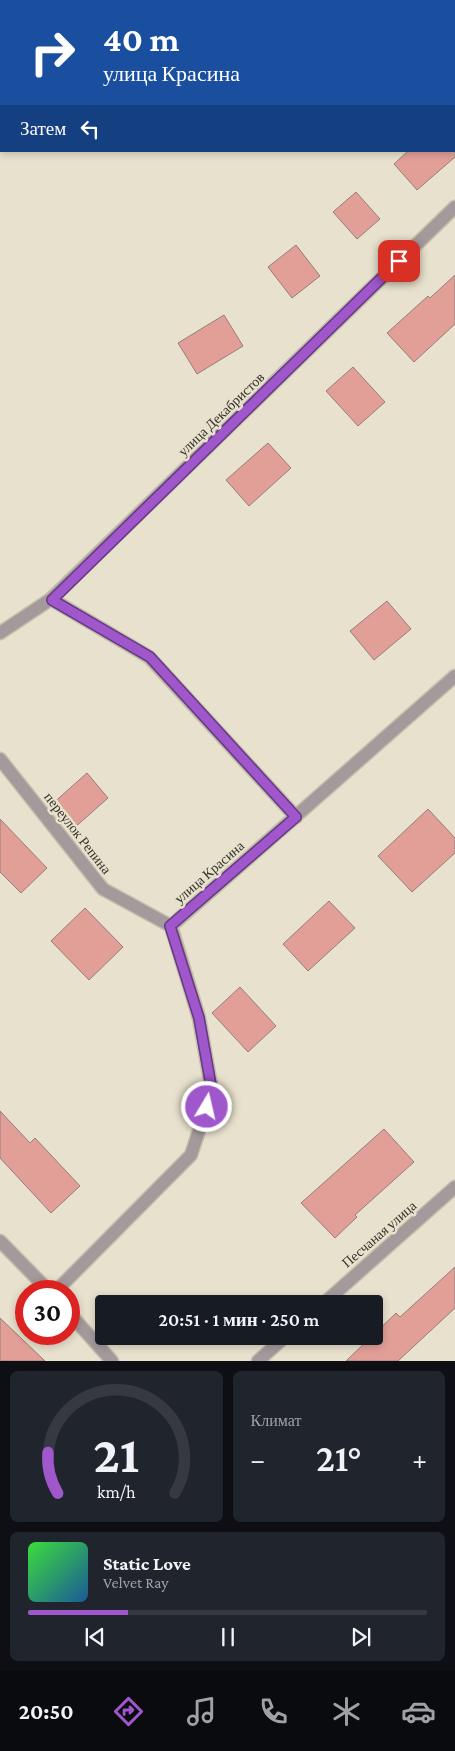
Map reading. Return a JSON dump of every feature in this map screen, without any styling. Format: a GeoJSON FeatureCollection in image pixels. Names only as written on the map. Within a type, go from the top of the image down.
{"type":"FeatureCollection","features":[{"type":"Feature","properties":{"kind":"street","name":"улица Декабристов"},"geometry":{"type":"LineString","coordinates":[[0,633],[52,600],[455,206]]}},
{"type":"Feature","properties":{"kind":"street"},"geometry":{"type":"LineString","coordinates":[[52,600],[150,657],[296,817]]}},
{"type":"Feature","properties":{"kind":"street","name":"улица Красина"},"geometry":{"type":"LineString","coordinates":[[170,926],[455,676]]}},
{"type":"Feature","properties":{"kind":"street","name":"переулок Репина"},"geometry":{"type":"LineString","coordinates":[[0,758],[103,889],[170,926]]}},
{"type":"Feature","properties":{"kind":"street"},"geometry":{"type":"LineString","coordinates":[[67,1280],[191,1155],[212,1091],[199,1018],[170,926]]}},
{"type":"Feature","properties":{"kind":"street","name":"Песчаная улица"},"geometry":{"type":"LineString","coordinates":[[333,1295],[455,1187]]}},
{"type":"Feature","properties":{"kind":"street"},"geometry":{"type":"LineString","coordinates":[[0,1241],[38,1280]]}},
{"type":"Feature","properties":{"kind":"street"},"geometry":{"type":"LineString","coordinates":[[80,1325],[112,1361]]}},
{"type":"Feature","properties":{"kind":"street"},"geometry":{"type":"LineString","coordinates":[[258,1361],[276,1345]]}},
{"type":"Feature","properties":{"kind":"building"},"geometry":{"type":"Polygon","coordinates":[[[407,152],[455,152],[455,157],[417,190],[394,164],[407,152]]]}},
{"type":"Feature","properties":{"kind":"building"},"geometry":{"type":"Polygon","coordinates":[[[356,192],[380,219],[357,239],[333,212],[356,192]]]}},
{"type":"Feature","properties":{"kind":"building"},"geometry":{"type":"Polygon","coordinates":[[[296,245],[320,276],[292,298],[268,267],[296,245]]]}},
{"type":"Feature","properties":{"kind":"building"},"geometry":{"type":"Polygon","coordinates":[[[455,275],[455,324],[414,362],[387,333],[428,296],[430,298],[455,275]]]}},
{"type":"Feature","properties":{"kind":"building"},"geometry":{"type":"Polygon","coordinates":[[[224,315],[243,346],[197,374],[178,343],[224,315]]]}},
{"type":"Feature","properties":{"kind":"building"},"geometry":{"type":"Polygon","coordinates":[[[353,367],[385,402],[358,426],[326,391],[353,367]]]}},
{"type":"Feature","properties":{"kind":"building"},"geometry":{"type":"Polygon","coordinates":[[[268,443],[291,468],[249,506],[226,480],[268,443]]]}},
{"type":"Feature","properties":{"kind":"building"},"geometry":{"type":"Polygon","coordinates":[[[387,601],[411,629],[374,660],[350,631],[387,601]]]}},
{"type":"Feature","properties":{"kind":"building"},"geometry":{"type":"Polygon","coordinates":[[[87,773],[108,798],[73,829],[51,805],[87,773]]]}},
{"type":"Feature","properties":{"kind":"building"},"geometry":{"type":"Polygon","coordinates":[[[428,809],[455,838],[455,853],[412,892],[378,856],[428,809]]]}},
{"type":"Feature","properties":{"kind":"building"},"geometry":{"type":"Polygon","coordinates":[[[0,819],[47,868],[21,893],[0,872],[0,819]]]}},
{"type":"Feature","properties":{"kind":"building"},"geometry":{"type":"Polygon","coordinates":[[[329,901],[355,928],[308,971],[283,944],[329,901]]]}},
{"type":"Feature","properties":{"kind":"building"},"geometry":{"type":"Polygon","coordinates":[[[85,908],[123,947],[89,980],[51,941],[85,908]]]}},
{"type":"Feature","properties":{"kind":"building"},"geometry":{"type":"Polygon","coordinates":[[[240,987],[276,1026],[248,1052],[212,1013],[240,987]]]}},
{"type":"Feature","properties":{"kind":"building"},"geometry":{"type":"Polygon","coordinates":[[[0,1111],[30,1143],[35,1138],[80,1186],[51,1213],[0,1158],[0,1111]]]}},
{"type":"Feature","properties":{"kind":"building"},"geometry":{"type":"Polygon","coordinates":[[[384,1129],[414,1162],[355,1215],[357,1217],[335,1238],[301,1203],[384,1129]]]}},
{"type":"Feature","properties":{"kind":"building"},"geometry":{"type":"Polygon","coordinates":[[[455,1267],[455,1308],[398,1361],[346,1361],[363,1345],[383,1345],[383,1325],[396,1313],[400,1317],[455,1267]]]}},
{"type":"Feature","properties":{"kind":"building"},"geometry":{"type":"Polygon","coordinates":[[[0,1318],[15,1332],[15,1345],[28,1345],[45,1361],[0,1361],[0,1318]]]}},
{"type":"Feature","properties":{"kind":"route"},"geometry":{"type":"LineString","coordinates":[[207,1107],[212,1091],[199,1018],[170,926],[296,817],[150,657],[52,600],[399,261]]}}]}
